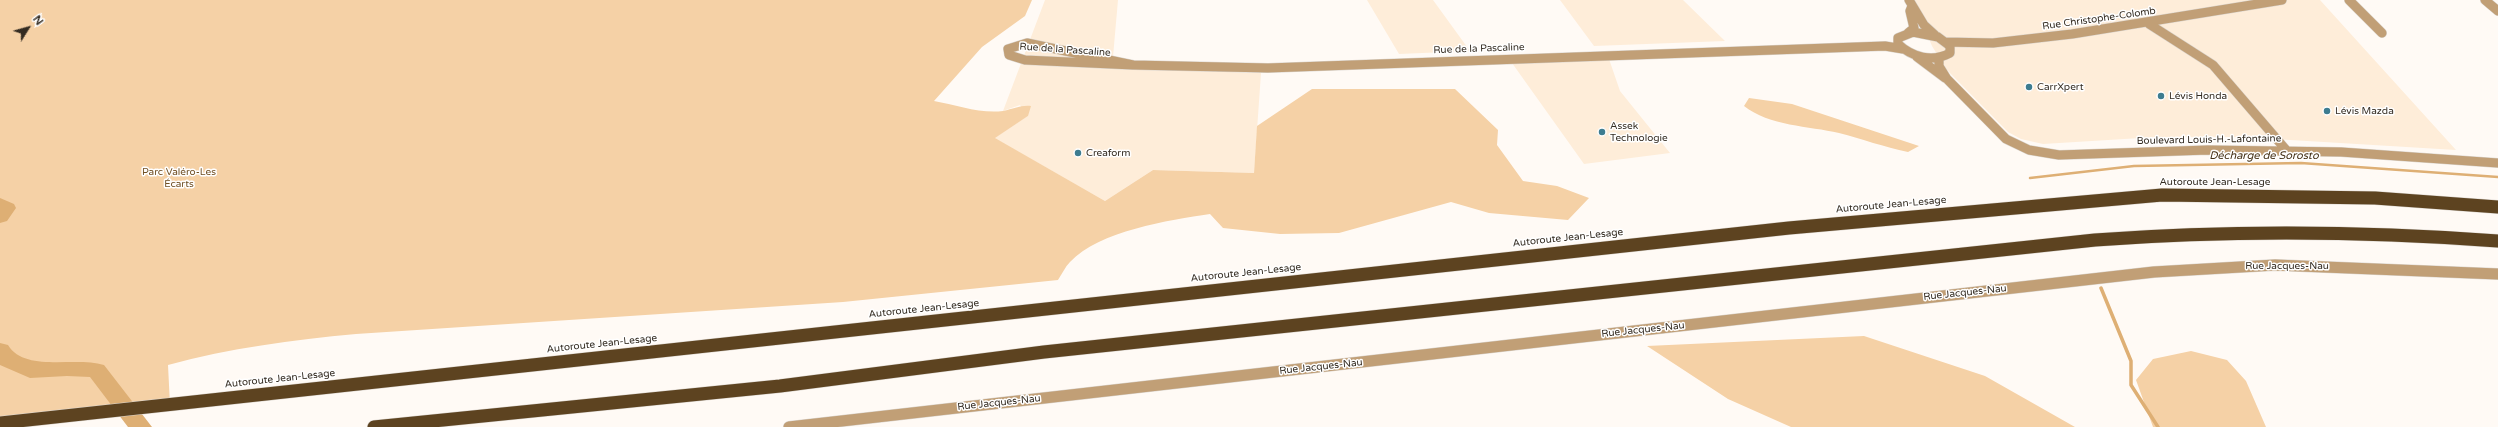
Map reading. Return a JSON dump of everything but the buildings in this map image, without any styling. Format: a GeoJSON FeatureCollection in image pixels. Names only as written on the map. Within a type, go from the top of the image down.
{"type":"FeatureCollection","features":[{"type":"Feature","properties":{"kind":"highway","name":"Autoroute Jean-Lesage"},"geometry":{"type":"LineString","coordinates":[[0,423],[1789,228],[2162,195],[2375,198],[2498,206]]}},
{"type":"Feature","properties":{"kind":"highway"},"geometry":{"type":"LineString","coordinates":[[374,427],[780,386],[1044,352],[2095,240],[2202,232],[2264,231],[2396,234],[2498,241]]}},
{"type":"Feature","properties":{"kind":"street","name":"Rue Christophe-Colomb"},"geometry":{"type":"LineString","coordinates":[[1939,58],[1946,56],[1951,52],[1990,44],[2149,24],[2282,0]]}},
{"type":"Feature","properties":{"kind":"street"},"geometry":{"type":"LineString","coordinates":[[2349,0],[2382,33]]}},
{"type":"Feature","properties":{"kind":"street"},"geometry":{"type":"LineString","coordinates":[[2484,0],[2498,11]]}},
{"type":"Feature","properties":{"kind":"street"},"geometry":{"type":"LineString","coordinates":[[1908,33],[1914,28],[1910,11],[1911,3]]}},
{"type":"Feature","properties":{"kind":"street"},"geometry":{"type":"LineString","coordinates":[[1911,3],[1924,25],[1950,46],[1951,52]]}},
{"type":"Feature","properties":{"kind":"street"},"geometry":{"type":"LineString","coordinates":[[2149,24],[2213,65],[2287,151]]}},
{"type":"Feature","properties":{"kind":"street","name":"Rue Christophe-Colomb"},"geometry":{"type":"LineString","coordinates":[[1908,33],[1922,33],[1965,44],[1990,44]]}},
{"type":"Feature","properties":{"kind":"street","name":"Rue de la Pascaline"},"geometry":{"type":"LineString","coordinates":[[1825,48],[1885,41],[1898,38],[1908,33]]}},
{"type":"Feature","properties":{"kind":"street"},"geometry":{"type":"LineString","coordinates":[[1898,38],[1898,44],[1903,49]]}},
{"type":"Feature","properties":{"kind":"street","name":"Rue de la Pascaline"},"geometry":{"type":"LineString","coordinates":[[1133,65],[1027,43],[1016,44],[1008,49],[1010,55],[1025,60],[1133,65],[1268,68],[1885,46],[1903,49],[1913,54]]}},
{"type":"Feature","properties":{"kind":"street"},"geometry":{"type":"LineString","coordinates":[[1913,54],[1939,58]]}},
{"type":"Feature","properties":{"kind":"street","name":"Boulevard Louis-H.-Lafontaine"},"geometry":{"type":"LineString","coordinates":[[1913,54],[1947,79],[2006,139],[2029,150],[2059,155],[2208,150],[2287,151],[2357,153],[2498,163]]}},
{"type":"Feature","properties":{"kind":"street","name":"Boulevard Louis-H.-Lafontaine"},"geometry":{"type":"LineString","coordinates":[[1939,58],[1939,66],[1947,79]]}},
{"type":"Feature","properties":{"kind":"street","name":"Rue Jacques-Nau"},"geometry":{"type":"LineString","coordinates":[[789,427],[2154,272],[2275,266],[2498,274]]}},
{"type":"Feature","properties":{"kind":"shaded area"},"geometry":{"type":"Polygon","coordinates":[[[1045,0],[1118,0],[1112,68],[1261,73],[1254,173],[1153,170],[1105,201],[994,138],[1028,116],[1020,105],[1003,111],[1045,0]]]}},
{"type":"Feature","properties":{"kind":"shaded area"},"geometry":{"type":"Polygon","coordinates":[[[1367,0],[1433,0],[1470,51],[1399,54],[1367,0]]]}},
{"type":"Feature","properties":{"kind":"shaded area"},"geometry":{"type":"Polygon","coordinates":[[[1560,0],[1683,0],[1725,41],[1594,46],[1560,0]]]}},
{"type":"Feature","properties":{"kind":"shaded area"},"geometry":{"type":"Polygon","coordinates":[[[1913,0],[2320,0],[2456,150],[2241,137],[2157,137],[2043,144],[2021,139],[2008,132],[1946,69],[1932,46],[1913,0]]]}},
{"type":"Feature","properties":{"kind":"shaded area"},"geometry":{"type":"Polygon","coordinates":[[[1609,59],[1620,91],[1670,153],[1584,164],[1512,63],[1609,59]]]}},
{"type":"Feature","properties":{"kind":"green space","name":"Parc Valéro-Les Écarts"},"geometry":{"type":"Polygon","coordinates":[[[0,0],[1032,0],[1025,16],[982,47],[934,101],[968,109],[995,112],[1031,106],[1028,116],[995,138],[1105,201],[1153,170],[1254,173],[1257,126],[1312,89],[1455,89],[1498,130],[1497,145],[1523,181],[1557,186],[1589,198],[1568,220],[1489,213],[1451,202],[1339,233],[1280,234],[1223,228],[1210,214],[1155,224],[1116,235],[1098,242],[1083,251],[1070,262],[1058,280],[843,302],[356,334],[285,342],[238,349],[168,365],[170,405],[0,423],[0,0]]]}},
{"type":"Feature","properties":{"kind":"green space"},"geometry":{"type":"Polygon","coordinates":[[[1749,98],[1792,104],[1919,146],[1908,152],[1839,133],[1765,118],[1744,106],[1749,98]]]}},
{"type":"Feature","properties":{"kind":"green space"},"geometry":{"type":"Polygon","coordinates":[[[1864,336],[1985,376],[2075,427],[1791,427],[1728,399],[1647,346],[1864,336]]]}},
{"type":"Feature","properties":{"kind":"green space"},"geometry":{"type":"Polygon","coordinates":[[[2191,351],[2227,360],[2246,381],[2266,427],[2153,427],[2136,380],[2153,359],[2191,351]]]}},
{"type":"Feature","properties":{"kind":"waterway","name":"Décharge de Sorosto"},"geometry":{"type":"LineString","coordinates":[[2030,178],[2134,166],[2301,163],[2498,177]]}},
{"type":"Feature","properties":{"kind":"waterway"},"geometry":{"type":"LineString","coordinates":[[0,204],[7,208],[0,217]]}},
{"type":"Feature","properties":{"kind":"waterway","name":"Décharge de Sorosto"},"geometry":{"type":"LineString","coordinates":[[2101,288],[2131,361],[2131,385],[2158,427]]}},
{"type":"Feature","properties":{"kind":"waterway"},"geometry":{"type":"LineString","coordinates":[[0,350],[3,357],[30,370],[67,368],[96,370],[141,427]]}},
{"type":"Feature","properties":{"kind":"place","name":"CarrXpert"},"geometry":{"type":"Point","coordinates":[2029,87]}},
{"type":"Feature","properties":{"kind":"place","name":"Lévis Honda"},"geometry":{"type":"Point","coordinates":[2161,96]}},
{"type":"Feature","properties":{"kind":"place","name":"Lévis Mazda"},"geometry":{"type":"Point","coordinates":[2327,111]}},
{"type":"Feature","properties":{"kind":"place","name":"Assek Technologie"},"geometry":{"type":"Point","coordinates":[1602,132]}},
{"type":"Feature","properties":{"kind":"place","name":"Creaform"},"geometry":{"type":"Point","coordinates":[1078,153]}}]}
